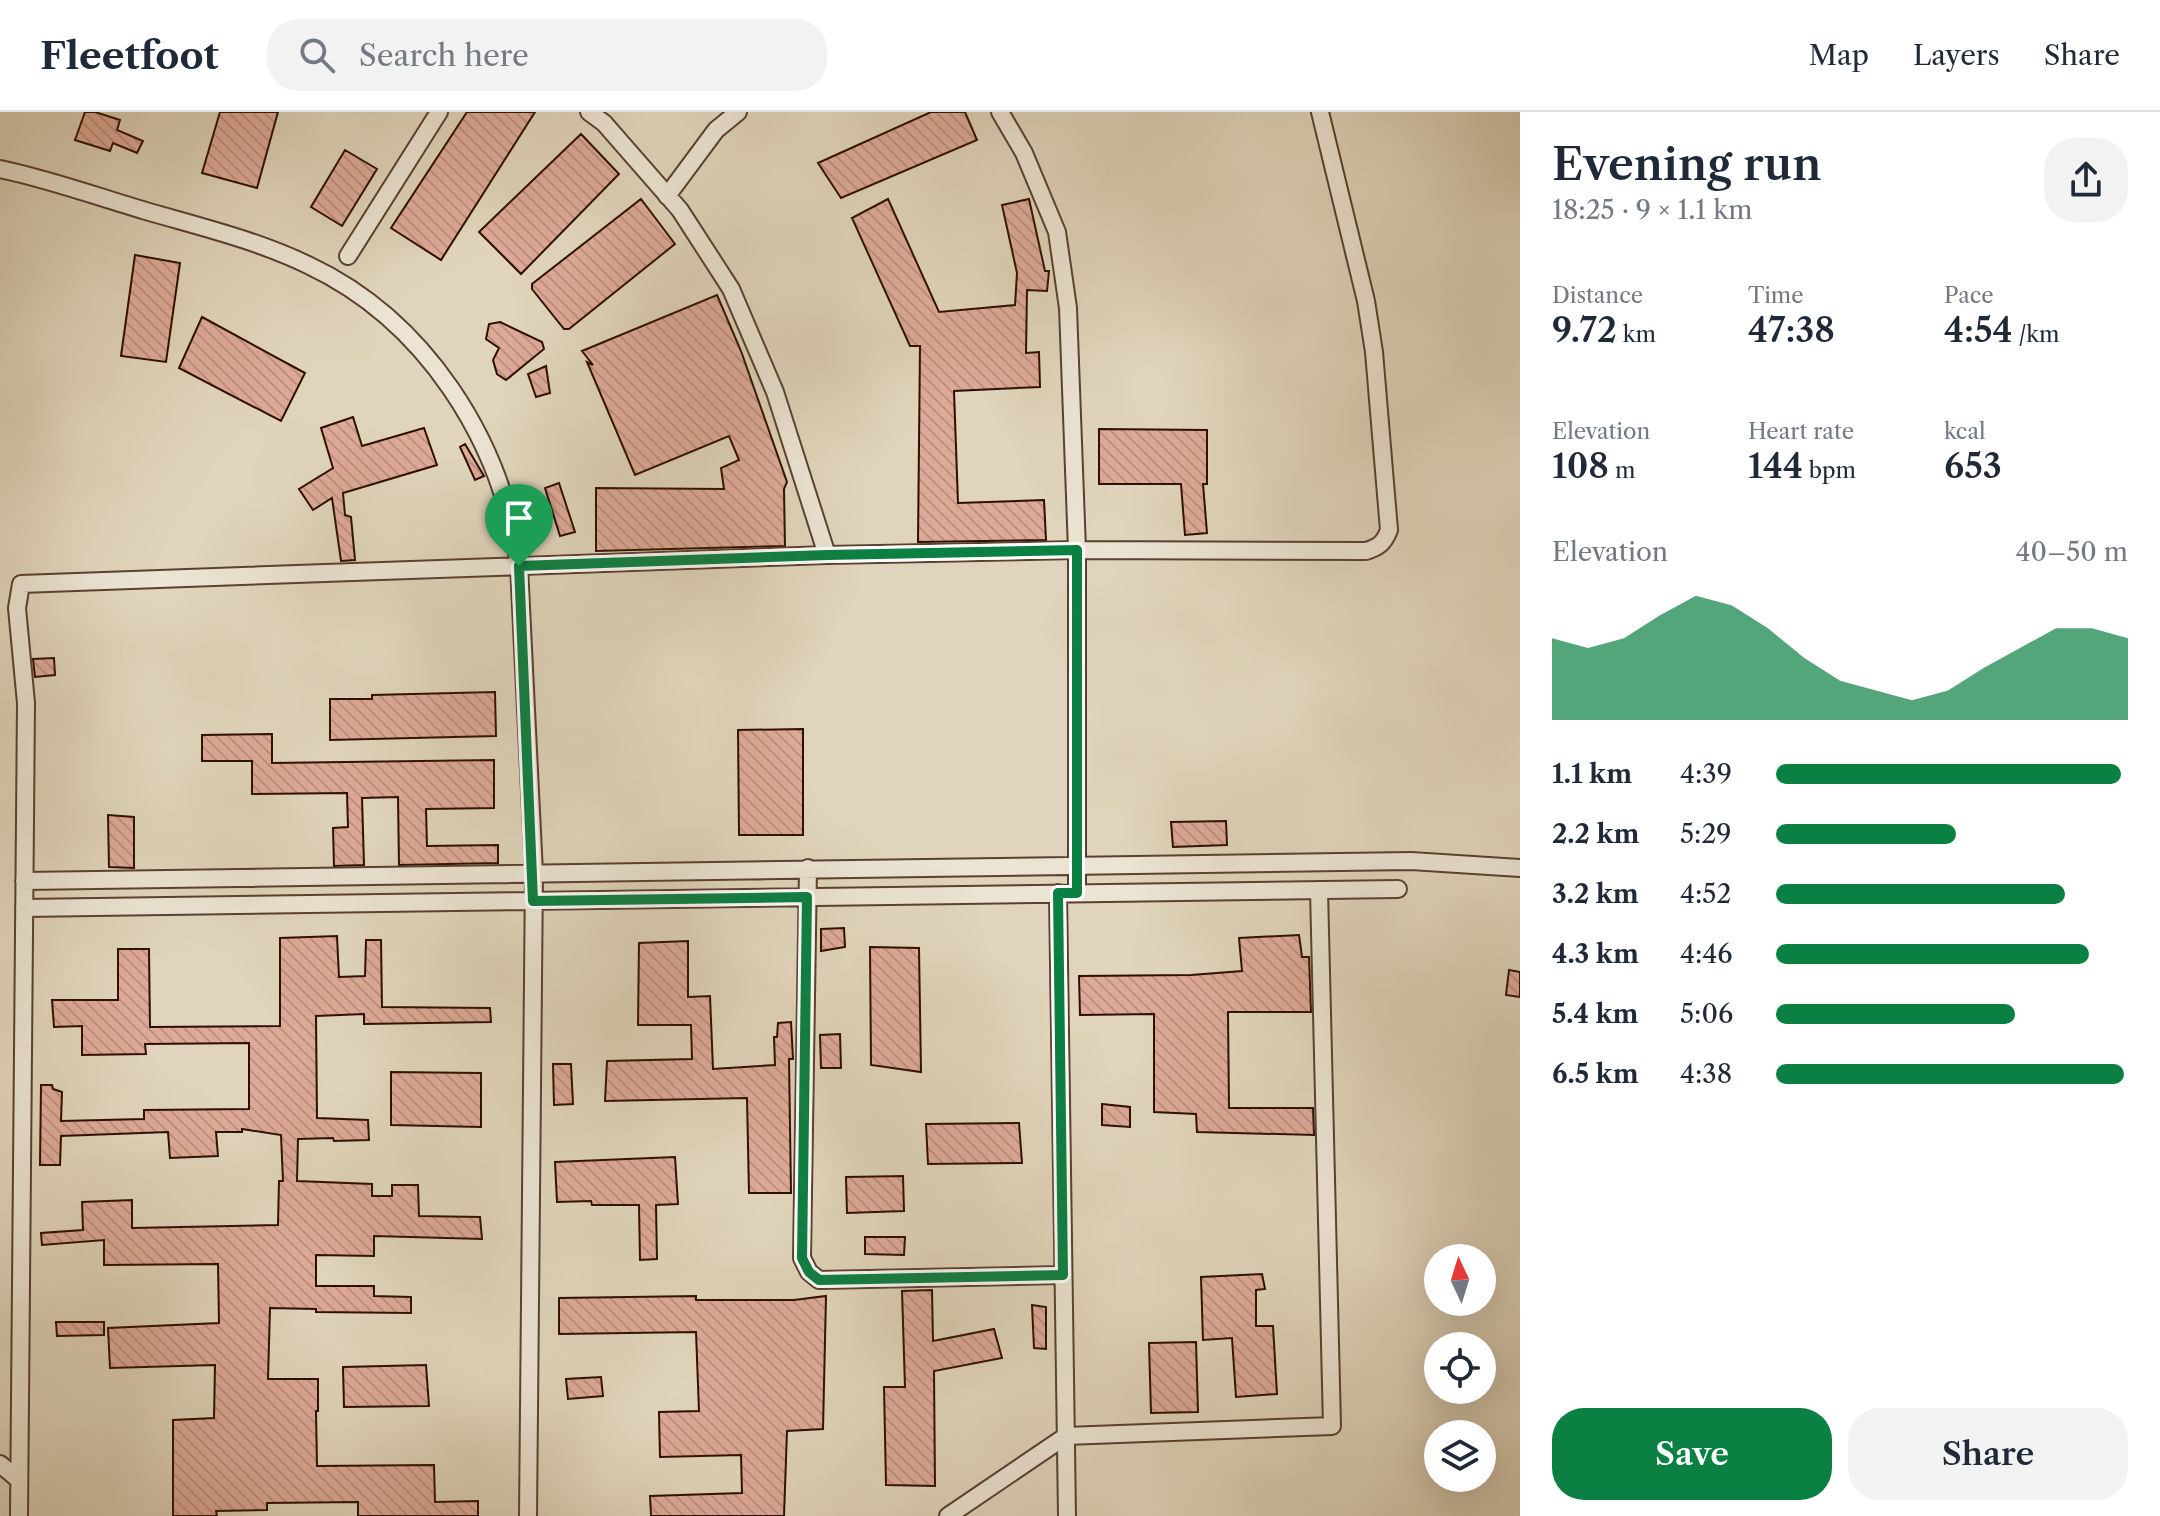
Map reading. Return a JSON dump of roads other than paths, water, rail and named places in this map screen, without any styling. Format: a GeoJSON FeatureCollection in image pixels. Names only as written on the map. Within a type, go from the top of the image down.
{"type":"FeatureCollection","features":[{"type":"Feature","properties":{"kind":"street"},"geometry":{"type":"LineString","coordinates":[[348,256],[439,112]]}},
{"type":"Feature","properties":{"kind":"street"},"geometry":{"type":"LineString","coordinates":[[589,112],[604,123],[680,210],[731,289],[775,392],[827,555]]}},
{"type":"Feature","properties":{"kind":"street"},"geometry":{"type":"LineString","coordinates":[[667,196],[716,130],[738,112]]}},
{"type":"Feature","properties":{"kind":"street"},"geometry":{"type":"LineString","coordinates":[[1000,112],[1024,153],[1057,232],[1068,308],[1077,550],[1077,893]]}},
{"type":"Feature","properties":{"kind":"street"},"geometry":{"type":"LineString","coordinates":[[19,1516],[26,703],[17,608],[21,584],[827,555],[1077,550],[1366,551],[1385,542],[1389,530],[1374,352],[1366,301],[1320,112]]}},
{"type":"Feature","properties":{"kind":"street"},"geometry":{"type":"LineString","coordinates":[[0,169],[264,245],[311,266],[381,313],[421,350],[472,420],[503,488],[514,527],[519,566],[534,873],[528,1516]]}},
{"type":"Feature","properties":{"kind":"street"},"geometry":{"type":"LineString","coordinates":[[24,881],[1411,861],[1520,868]]}},
{"type":"Feature","properties":{"kind":"street"},"geometry":{"type":"LineString","coordinates":[[808,868],[802,1258],[809,1272],[819,1280],[1063,1275]]}},
{"type":"Feature","properties":{"kind":"street"},"geometry":{"type":"LineString","coordinates":[[24,908],[1398,889]]}},
{"type":"Feature","properties":{"kind":"street"},"geometry":{"type":"LineString","coordinates":[[948,1516],[1066,1436],[1332,1426],[1319,890]]}},
{"type":"Feature","properties":{"kind":"street"},"geometry":{"type":"LineString","coordinates":[[1058,893],[1067,1516]]}},
{"type":"Feature","properties":{"kind":"street"},"geometry":{"type":"LineString","coordinates":[[0,1464],[19,1480]]}}]}
